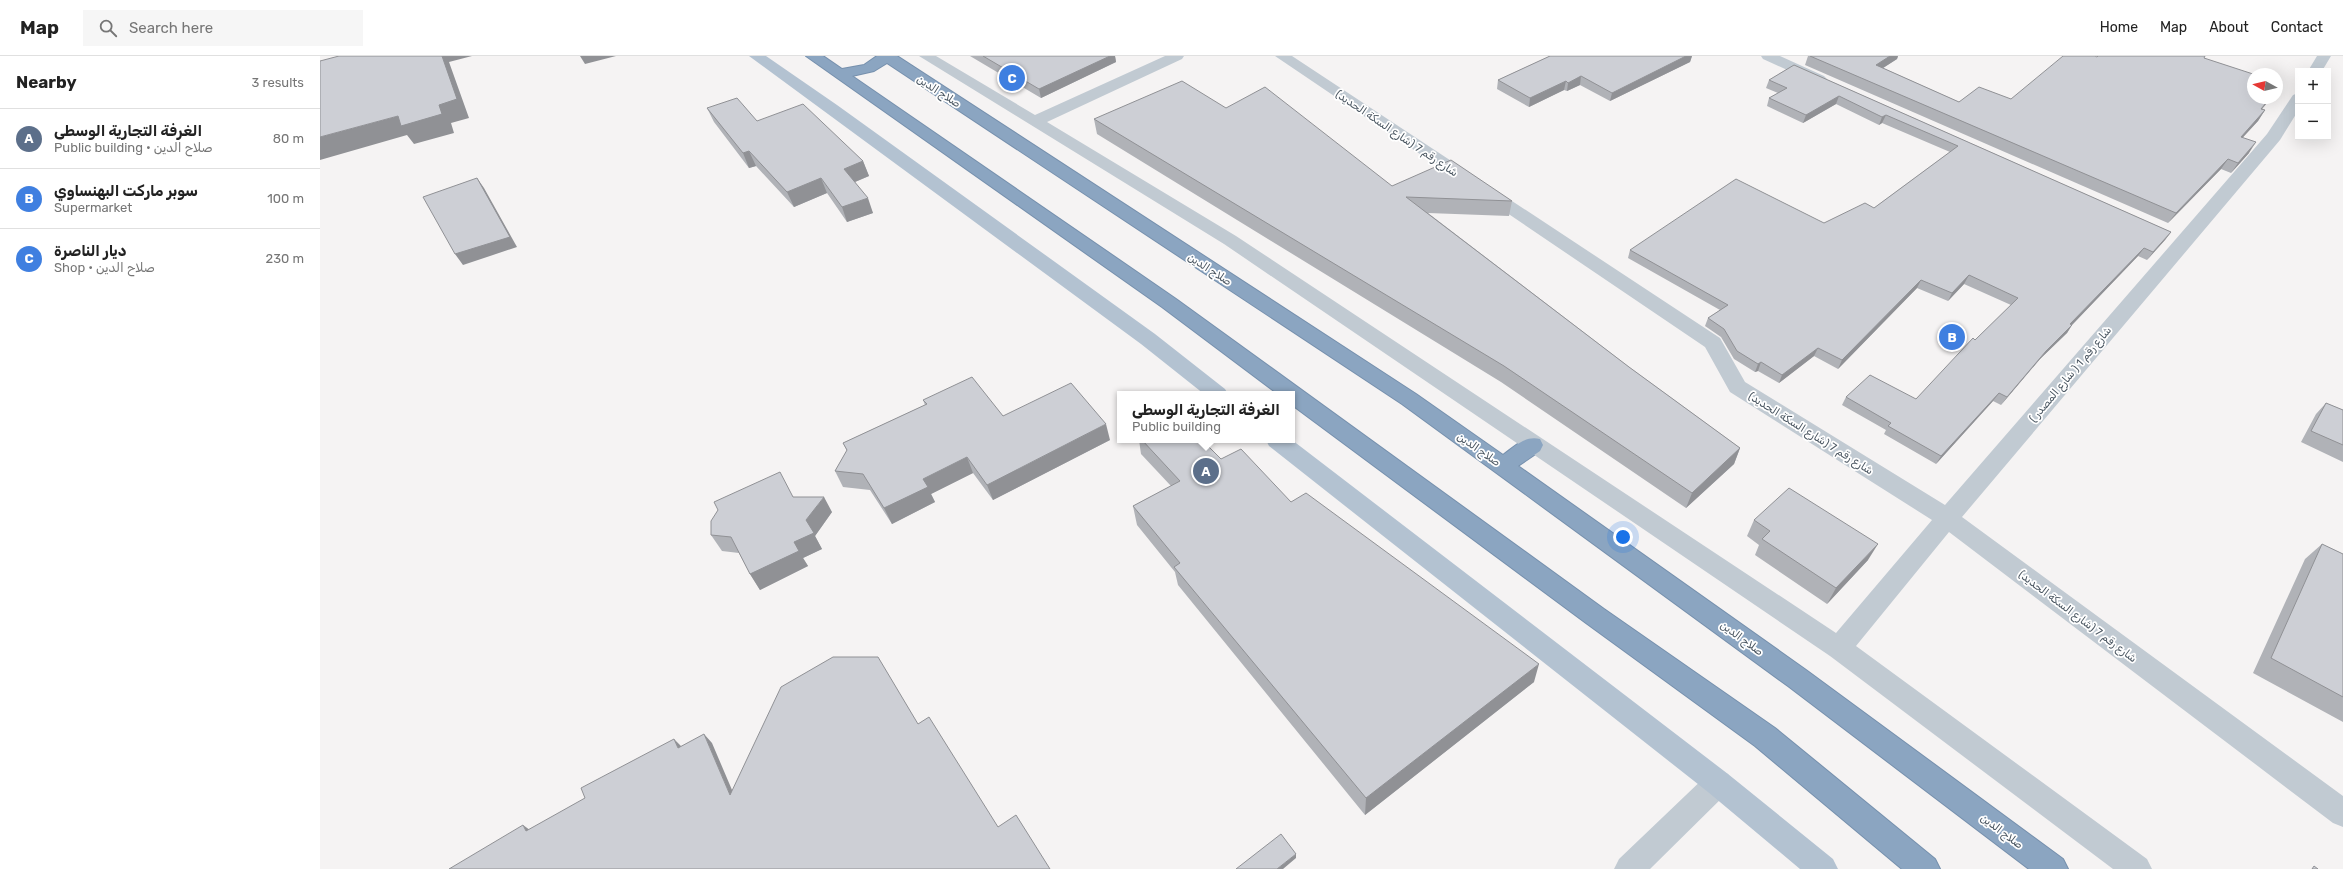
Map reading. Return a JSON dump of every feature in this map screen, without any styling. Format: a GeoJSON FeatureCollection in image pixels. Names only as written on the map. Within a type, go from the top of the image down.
{"type":"FeatureCollection","features":[{"type":"Feature","properties":{"kind":"highway"},"geometry":{"type":"LineString","coordinates":[[814,56],[1169,303],[1288,391]]}},
{"type":"Feature","properties":{"kind":"highway"},"geometry":{"type":"LineString","coordinates":[[840,74],[869,68],[887,56]]}},
{"type":"Feature","properties":{"kind":"highway","name":"صلاح الدين"},"geometry":{"type":"LineString","coordinates":[[887,56],[1409,399],[1797,678],[2053,869]]}},
{"type":"Feature","properties":{"kind":"highway"},"geometry":{"type":"LineString","coordinates":[[1295,396],[1588,611],[1765,737],[1926,869]]}},
{"type":"Feature","properties":{"kind":"highway"},"geometry":{"type":"LineString","coordinates":[[1503,466],[1532,445]]}},
{"type":"Feature","properties":{"kind":"main road"},"geometry":{"type":"LineString","coordinates":[[756,56],[831,108],[1148,339],[1214,391]]}},
{"type":"Feature","properties":{"kind":"main road"},"geometry":{"type":"LineString","coordinates":[[1281,443],[1718,783],[1823,869]]}},
{"type":"Feature","properties":{"kind":"street"},"geometry":{"type":"LineString","coordinates":[[926,56],[1230,240],[1532,445],[1838,648],[2137,869]]}},
{"type":"Feature","properties":{"kind":"street"},"geometry":{"type":"LineString","coordinates":[[1034,122],[1176,56]]}},
{"type":"Feature","properties":{"kind":"street","name":"شارع رقم 7 (شارع السكة الحديد)"},"geometry":{"type":"LineString","coordinates":[[1282,56],[1713,343],[1737,387],[1947,518],[2343,813]]}},
{"type":"Feature","properties":{"kind":"street"},"geometry":{"type":"LineString","coordinates":[[1768,56],[1832,85]]}},
{"type":"Feature","properties":{"kind":"street"},"geometry":{"type":"LineString","coordinates":[[2317,68],[2324,56]]}},
{"type":"Feature","properties":{"kind":"street","name":"شارع رقم 1 ( شارع المصدر )"},"geometry":{"type":"LineString","coordinates":[[1838,648],[1947,518],[2178,236],[2274,137],[2295,103]]}},
{"type":"Feature","properties":{"kind":"street"},"geometry":{"type":"LineString","coordinates":[[1630,869],[1718,783]]}},
{"type":"Feature","properties":{"kind":"building"},"geometry":{"type":"Polygon","coordinates":[[[339,56],[442,56],[457,99],[439,105],[442,114],[401,126],[398,116],[320,137],[320,61],[339,56]]]}},
{"type":"Feature","properties":{"kind":"building"},"geometry":{"type":"Polygon","coordinates":[[[983,56],[1110,56],[1039,89],[983,56]]]}},
{"type":"Feature","properties":{"kind":"building"},"geometry":{"type":"Polygon","coordinates":[[[1550,56],[1686,56],[1612,93],[1581,76],[1568,83],[1566,81],[1530,98],[1498,80],[1550,56]]]}},
{"type":"Feature","properties":{"kind":"building"},"geometry":{"type":"Polygon","coordinates":[[[1810,56],[1890,56],[1876,65],[1959,102],[1979,87],[2011,99],[2063,56],[2205,56],[2204,58],[2247,72],[2247,104],[2265,104],[2261,109],[2265,110],[2241,137],[2256,142],[2238,163],[2228,159],[2176,213],[1810,56]]]}},
{"type":"Feature","properties":{"kind":"building"},"geometry":{"type":"Polygon","coordinates":[[[1794,65],[2171,232],[2153,252],[2144,248],[2070,324],[2072,325],[2046,351],[2007,397],[1999,393],[1941,456],[1888,426],[1891,423],[1846,397],[1870,375],[1916,399],[1973,338],[1975,340],[2018,298],[1969,275],[1952,293],[1921,280],[1842,360],[1818,348],[1782,375],[1761,362],[1758,364],[1737,351],[1724,329],[1708,318],[1728,305],[1630,250],[1736,179],[1824,223],[1865,203],[1874,208],[1958,146],[1886,115],[1882,117],[1839,96],[1806,115],[1769,98],[1787,88],[1769,80],[1794,65]]]}},
{"type":"Feature","properties":{"kind":"building"},"geometry":{"type":"Polygon","coordinates":[[[1182,81],[1226,108],[1265,87],[1392,186],[1451,160],[1512,201],[1406,197],[1629,367],[1740,448],[1692,493],[1504,366],[1094,119],[1182,81]]]}},
{"type":"Feature","properties":{"kind":"building"},"geometry":{"type":"Polygon","coordinates":[[[737,98],[757,121],[803,104],[863,161],[844,169],[868,198],[842,207],[821,178],[787,192],[749,151],[743,153],[707,108],[737,98]]]}},
{"type":"Feature","properties":{"kind":"building"},"geometry":{"type":"Polygon","coordinates":[[[477,178],[510,237],[455,254],[423,197],[477,178]]]}},
{"type":"Feature","properties":{"kind":"building"},"geometry":{"type":"Polygon","coordinates":[[[972,377],[1003,416],[1071,383],[1106,424],[987,485],[967,457],[923,479],[928,487],[884,508],[863,474],[835,471],[847,450],[843,443],[927,404],[923,400],[972,377]]]}},
{"type":"Feature","properties":{"kind":"building"},"geometry":{"type":"Polygon","coordinates":[[[2326,403],[2343,410],[2343,445],[2311,431],[2326,403]]]}},
{"type":"Feature","properties":{"kind":"building"},"geometry":{"type":"Polygon","coordinates":[[[1145,443],[1205,443],[1221,459],[1241,449],[1291,502],[1306,493],[1539,664],[1366,798],[1174,567],[1180,563],[1133,506],[1180,481],[1145,443]]]}},
{"type":"Feature","properties":{"kind":"building"},"geometry":{"type":"Polygon","coordinates":[[[780,472],[793,497],[824,497],[806,520],[814,533],[794,542],[799,551],[750,574],[731,537],[711,535],[711,521],[718,510],[714,502],[780,472]]]}},
{"type":"Feature","properties":{"kind":"building"},"geometry":{"type":"Polygon","coordinates":[[[1789,488],[1878,544],[1836,588],[1762,539],[1770,531],[1754,520],[1789,488]]]}},
{"type":"Feature","properties":{"kind":"building"},"geometry":{"type":"Polygon","coordinates":[[[2322,544],[2343,554],[2343,697],[2271,658],[2322,544]]]}},
{"type":"Feature","properties":{"kind":"building"},"geometry":{"type":"Polygon","coordinates":[[[833,657],[878,657],[918,724],[929,717],[998,827],[1016,815],[1050,869],[449,869],[523,825],[526,831],[585,798],[581,788],[674,739],[678,748],[704,734],[730,795],[781,687],[833,657]]]}},
{"type":"Feature","properties":{"kind":"building"},"geometry":{"type":"Polygon","coordinates":[[[1281,834],[1296,854],[1277,869],[1236,869],[1281,834]]]}},
{"type":"Feature","properties":{"kind":"place","name":"ديار الناصرة"},"geometry":{"type":"Point","coordinates":[1012,78]}},
{"type":"Feature","properties":{"kind":"place","name":"سوبر ماركت البهنساوي"},"geometry":{"type":"Point","coordinates":[1952,337]}},
{"type":"Feature","properties":{"kind":"place","name":"الغرفة التجارية الوسطى"},"geometry":{"type":"Point","coordinates":[1206,471]}}]}
